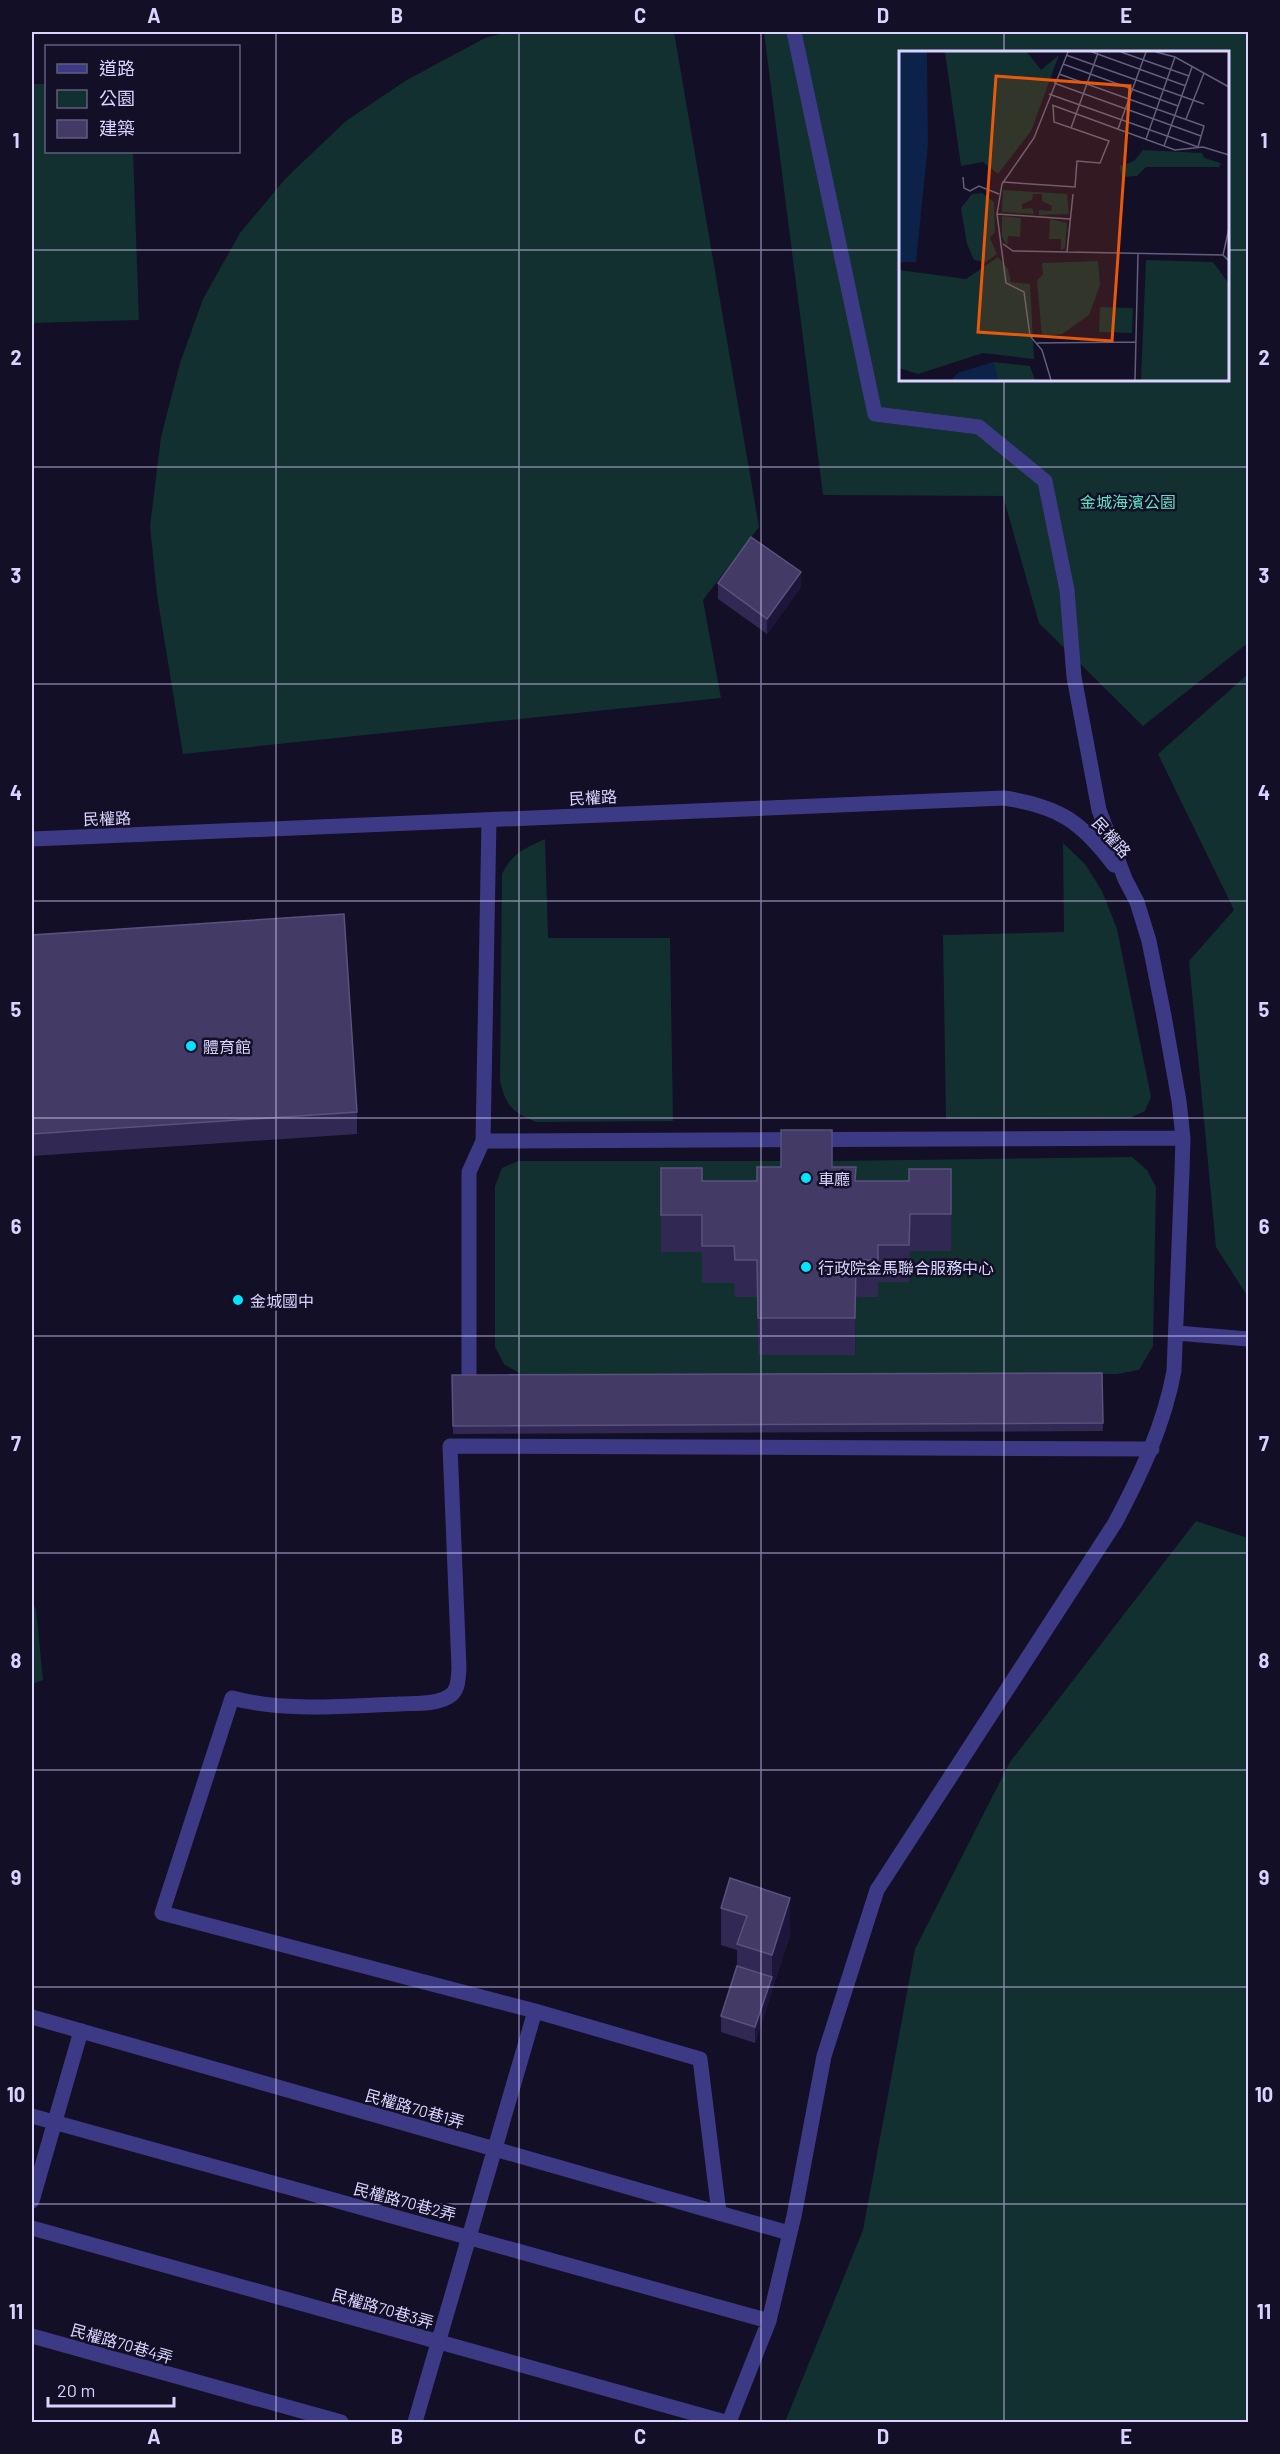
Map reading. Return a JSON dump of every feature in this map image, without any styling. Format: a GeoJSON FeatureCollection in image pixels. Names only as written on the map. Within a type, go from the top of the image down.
{"type":"FeatureCollection","features":[{"type":"Feature","properties":{"kind":"street"},"geometry":{"type":"LineString","coordinates":[[727,2422],[768,2321],[789,2233],[824,2056],[877,1890],[1115,1523],[1152,1449],[1171,1390],[1178,1333],[1182,1138],[1173,1062],[1149,941],[1137,902],[1125,879],[1102,820],[1089,763],[1074,677],[1067,590],[1045,481],[979,427],[875,414],[794,32]]}},
{"type":"Feature","properties":{"kind":"street","name":"民權路"},"geometry":{"type":"LineString","coordinates":[[32,839],[1004,798],[1034,803],[1060,813],[1085,831],[1125,879]]}},
{"type":"Feature","properties":{"kind":"street"},"geometry":{"type":"LineString","coordinates":[[469,1383],[469,1172],[483,1141],[489,820]]}},
{"type":"Feature","properties":{"kind":"street"},"geometry":{"type":"LineString","coordinates":[[483,1141],[1182,1138]]}},
{"type":"Feature","properties":{"kind":"street"},"geometry":{"type":"LineString","coordinates":[[1178,1333],[1248,1339]]}},
{"type":"Feature","properties":{"kind":"street"},"geometry":{"type":"LineString","coordinates":[[719,2213],[700,2058],[535,2011],[162,1913],[232,1698],[263,1704],[304,1707],[435,1702],[450,1696],[458,1685],[450,1446],[1152,1449]]}},
{"type":"Feature","properties":{"kind":"street"},"geometry":{"type":"LineString","coordinates":[[415,2422],[535,2011]]}},
{"type":"Feature","properties":{"kind":"street","name":"民權路70巷1弄"},"geometry":{"type":"LineString","coordinates":[[32,2017],[789,2233]]}},
{"type":"Feature","properties":{"kind":"street"},"geometry":{"type":"LineString","coordinates":[[32,2201],[81,2031]]}},
{"type":"Feature","properties":{"kind":"street","name":"民權路70巷2弄"},"geometry":{"type":"LineString","coordinates":[[32,2116],[768,2321]]}},
{"type":"Feature","properties":{"kind":"street","name":"民權路70巷3弄"},"geometry":{"type":"LineString","coordinates":[[32,2228],[727,2422]]}},
{"type":"Feature","properties":{"kind":"street","name":"民權路70巷4弄"},"geometry":{"type":"LineString","coordinates":[[32,2336],[341,2422]]}},
{"type":"Feature","properties":{"kind":"green space"},"geometry":{"type":"Polygon","coordinates":[[[508,32],[674,32],[759,527],[703,600],[721,698],[183,754],[157,595],[150,526],[161,437],[180,363],[203,299],[240,233],[286,178],[346,121],[405,81],[485,38],[508,32]]]}},
{"type":"Feature","properties":{"kind":"green space","name":"金城海濱公園"},"geometry":{"type":"Polygon","coordinates":[[[764,32],[1248,32],[1248,643],[1143,726],[1039,623],[1003,496],[823,495],[764,32]]]}},
{"type":"Feature","properties":{"kind":"green space"},"geometry":{"type":"Polygon","coordinates":[[[32,84],[45,84],[45,153],[133,153],[139,320],[32,323],[32,84]]]}},
{"type":"Feature","properties":{"kind":"green space"},"geometry":{"type":"Polygon","coordinates":[[[1248,674],[1248,1297],[1216,1247],[1189,961],[1234,910],[1158,754],[1248,674]]]}},
{"type":"Feature","properties":{"kind":"green space"},"geometry":{"type":"Polygon","coordinates":[[[545,839],[548,938],[670,938],[673,1121],[536,1122],[511,1107],[505,1097],[500,1081],[502,874],[515,856],[545,839]]]}},
{"type":"Feature","properties":{"kind":"green space"},"geometry":{"type":"Polygon","coordinates":[[[1063,843],[1085,864],[1102,891],[1117,929],[1151,1097],[1145,1111],[1130,1118],[946,1119],[943,935],[1064,932],[1063,843]]]}},
{"type":"Feature","properties":{"kind":"green space"},"geometry":{"type":"Polygon","coordinates":[[[1132,1157],[1147,1170],[1156,1187],[1153,1346],[1139,1370],[1117,1374],[522,1375],[504,1364],[495,1347],[495,1186],[502,1168],[518,1161],[781,1161],[781,1170],[702,1252],[702,1283],[734,1283],[757,1297],[758,1355],[855,1355],[856,1297],[878,1282],[909,1282],[910,1251],[951,1251],[832,1204],[833,1161],[1132,1157]]]}},
{"type":"Feature","properties":{"kind":"green space"},"geometry":{"type":"Polygon","coordinates":[[[1196,1521],[1248,1538],[1248,2422],[785,2422],[863,2230],[915,1949],[1010,1762],[1196,1521]]]}},
{"type":"Feature","properties":{"kind":"green space"},"geometry":{"type":"Polygon","coordinates":[[[32,1603],[36,1609],[43,1680],[32,1684],[32,1603]]]}},
{"type":"Feature","properties":{"kind":"building"},"geometry":{"type":"Polygon","coordinates":[[[751,537],[801,572],[767,619],[718,583],[751,537]]]}},
{"type":"Feature","properties":{"kind":"building","name":"體育館"},"geometry":{"type":"Polygon","coordinates":[[[344,914],[357,1112],[32,1134],[32,935],[344,914]]]}},
{"type":"Feature","properties":{"kind":"building","name":"行政院金馬聯合服務中心"},"geometry":{"type":"Polygon","coordinates":[[[781,1130],[832,1130],[832,1167],[856,1167],[855,1181],[909,1181],[909,1169],[951,1169],[951,1214],[910,1214],[909,1245],[878,1245],[878,1260],[856,1260],[855,1318],[758,1318],[757,1260],[735,1260],[734,1246],[702,1246],[702,1215],[661,1215],[661,1168],[702,1168],[702,1181],[757,1181],[757,1167],[781,1167],[781,1130]]]}},
{"type":"Feature","properties":{"kind":"building"},"geometry":{"type":"Polygon","coordinates":[[[1102,1373],[1103,1423],[453,1426],[452,1375],[1102,1373]]]}},
{"type":"Feature","properties":{"kind":"building"},"geometry":{"type":"Polygon","coordinates":[[[730,1878],[790,1898],[772,1955],[737,1944],[747,1916],[721,1908],[730,1878]]]}},
{"type":"Feature","properties":{"kind":"building"},"geometry":{"type":"Polygon","coordinates":[[[737,1966],[772,1977],[755,2027],[721,2016],[737,1966]]]}},
{"type":"Feature","properties":{"kind":"place","name":"體育館"},"geometry":{"type":"Point","coordinates":[191,1046]}},
{"type":"Feature","properties":{"kind":"place","name":"車廳"},"geometry":{"type":"Point","coordinates":[806,1178]}},
{"type":"Feature","properties":{"kind":"place","name":"行政院金馬聯合服務中心"},"geometry":{"type":"Point","coordinates":[806,1267]}},
{"type":"Feature","properties":{"kind":"place","name":"金城國中"},"geometry":{"type":"Point","coordinates":[238,1300]}}]}
